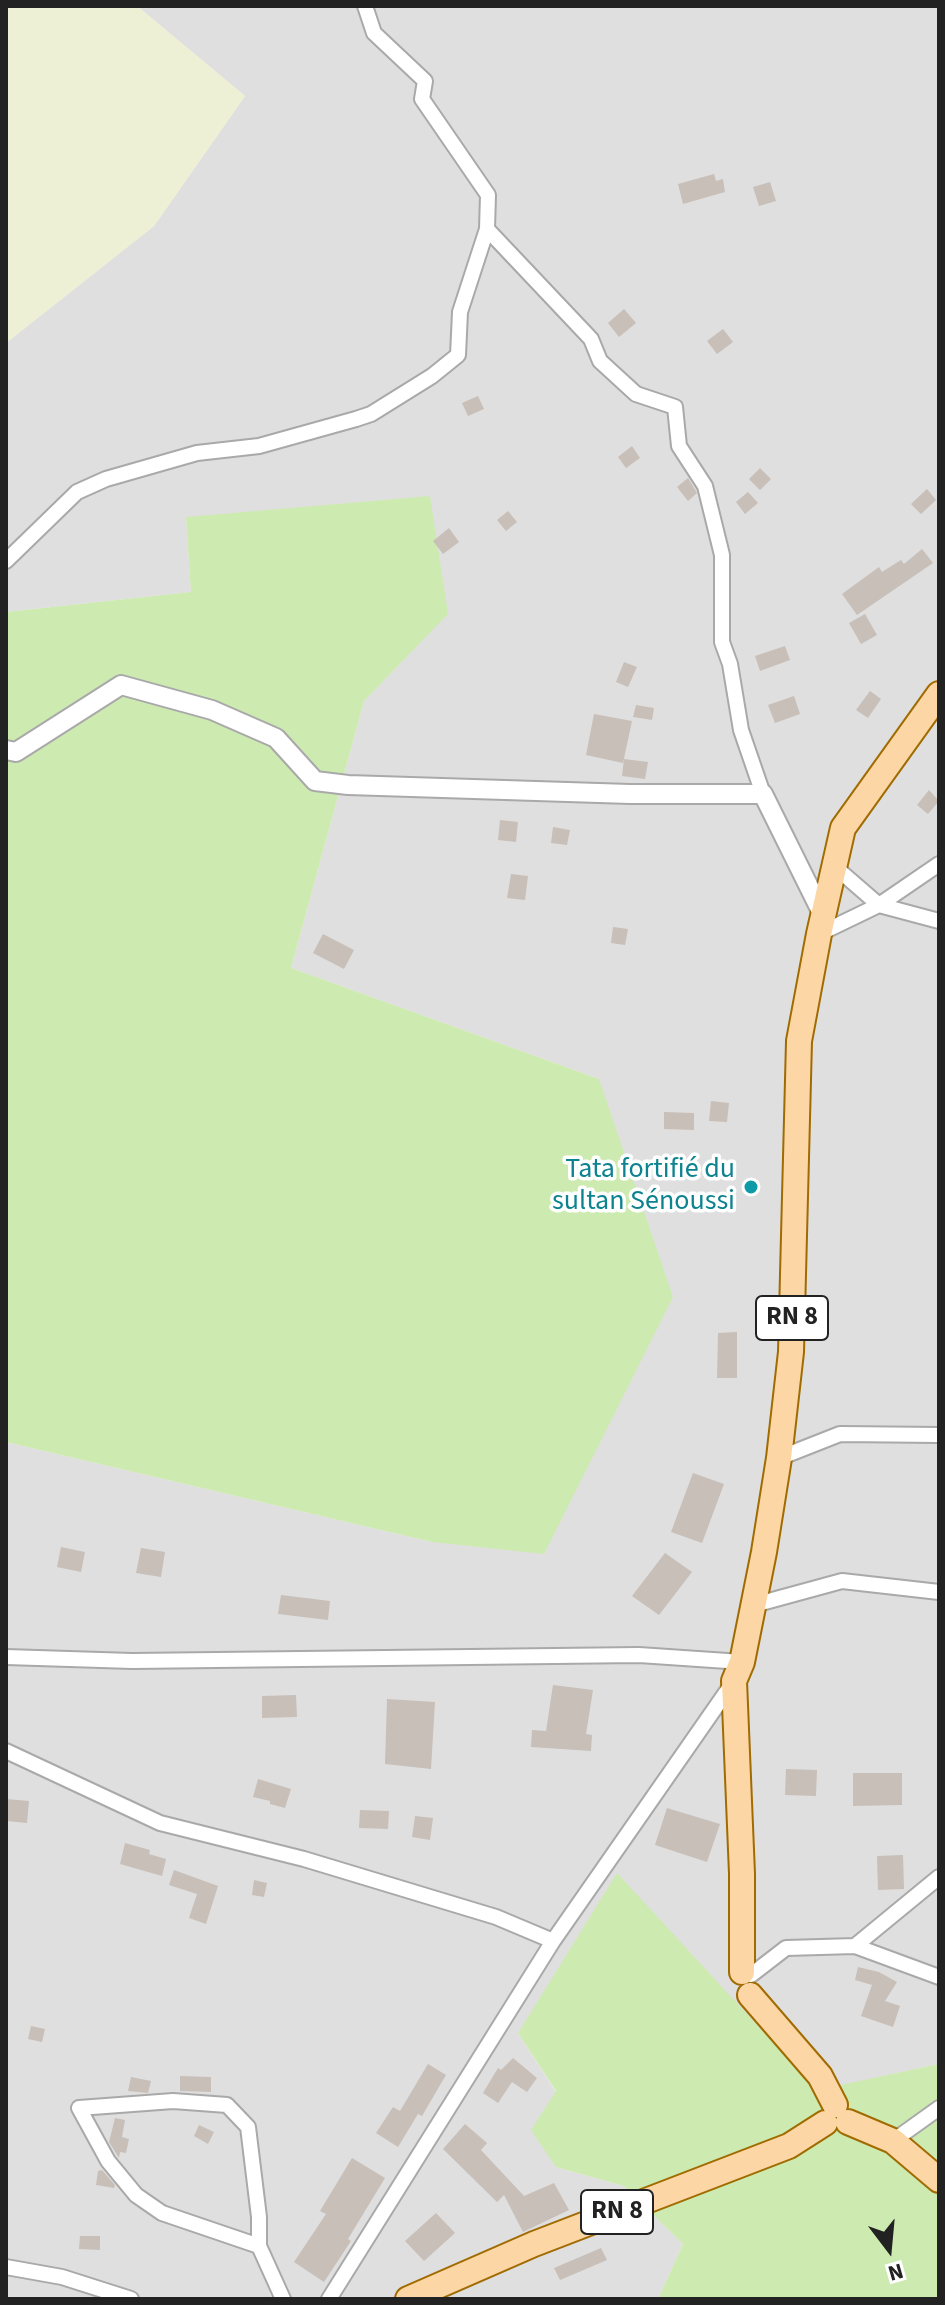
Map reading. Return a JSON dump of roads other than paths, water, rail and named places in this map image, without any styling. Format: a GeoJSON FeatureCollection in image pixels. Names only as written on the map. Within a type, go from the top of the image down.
{"type":"FeatureCollection","features":[{"type":"Feature","properties":{"kind":"main road","name":"RN 8"},"geometry":{"type":"LineString","coordinates":[[748,1981],[742,1874],[738,1671],[754,1605],[779,1458],[791,1352],[799,1041],[843,828],[939,694]]}},
{"type":"Feature","properties":{"kind":"main road"},"geometry":{"type":"LineString","coordinates":[[748,1981],[820,2076],[836,2117],[893,2141],[939,2180]]}},
{"type":"Feature","properties":{"kind":"main road","name":"RN 8"},"geometry":{"type":"LineString","coordinates":[[408,2299],[534,2244],[789,2146],[836,2117]]}},
{"type":"Feature","properties":{"kind":"street"},"geometry":{"type":"LineString","coordinates":[[6,561],[65,502],[92,485],[197,453],[259,446],[371,414],[432,376],[458,355],[460,312],[487,229],[488,195],[422,99],[425,81],[374,33],[365,6]]}},
{"type":"Feature","properties":{"kind":"street"},"geometry":{"type":"LineString","coordinates":[[487,229],[591,339],[600,361],[636,394],[675,407],[679,446],[705,486],[722,555],[722,642],[730,664],[741,730],[763,794],[821,925],[879,905],[939,864]]}},
{"type":"Feature","properties":{"kind":"street"},"geometry":{"type":"LineString","coordinates":[[6,750],[16,752],[121,685],[212,710],[276,738],[315,781],[348,785],[630,794],[763,794]]}},
{"type":"Feature","properties":{"kind":"street"},"geometry":{"type":"LineString","coordinates":[[834,866],[879,905],[939,921]]}},
{"type":"Feature","properties":{"kind":"street"},"geometry":{"type":"LineString","coordinates":[[779,1458],[840,1434],[939,1435]]}},
{"type":"Feature","properties":{"kind":"street"},"geometry":{"type":"LineString","coordinates":[[754,1605],[842,1581],[939,1592]]}},
{"type":"Feature","properties":{"kind":"street"},"geometry":{"type":"LineString","coordinates":[[6,1657],[132,1661],[639,1655],[738,1671],[553,1941],[329,2299]]}},
{"type":"Feature","properties":{"kind":"street"},"geometry":{"type":"LineString","coordinates":[[6,1751],[160,1823],[319,1864],[496,1917],[553,1941]]}},
{"type":"Feature","properties":{"kind":"street"},"geometry":{"type":"LineString","coordinates":[[855,1946],[939,1877]]}},
{"type":"Feature","properties":{"kind":"street"},"geometry":{"type":"LineString","coordinates":[[748,1981],[786,1948],[855,1946],[939,1977]]}},
{"type":"Feature","properties":{"kind":"street"},"geometry":{"type":"LineString","coordinates":[[259,2246],[162,2213],[136,2195],[108,2161],[79,2108],[173,2101],[227,2105],[248,2127],[259,2217],[259,2246],[283,2299]]}},
{"type":"Feature","properties":{"kind":"street"},"geometry":{"type":"LineString","coordinates":[[893,2141],[939,2108]]}},
{"type":"Feature","properties":{"kind":"street"},"geometry":{"type":"LineString","coordinates":[[6,2267],[62,2277],[131,2299]]}},
{"type":"Feature","properties":{"kind":"place","name":"Tata fortifié du sultan Sénoussi"},"geometry":{"type":"Point","coordinates":[751,1187]}}]}
